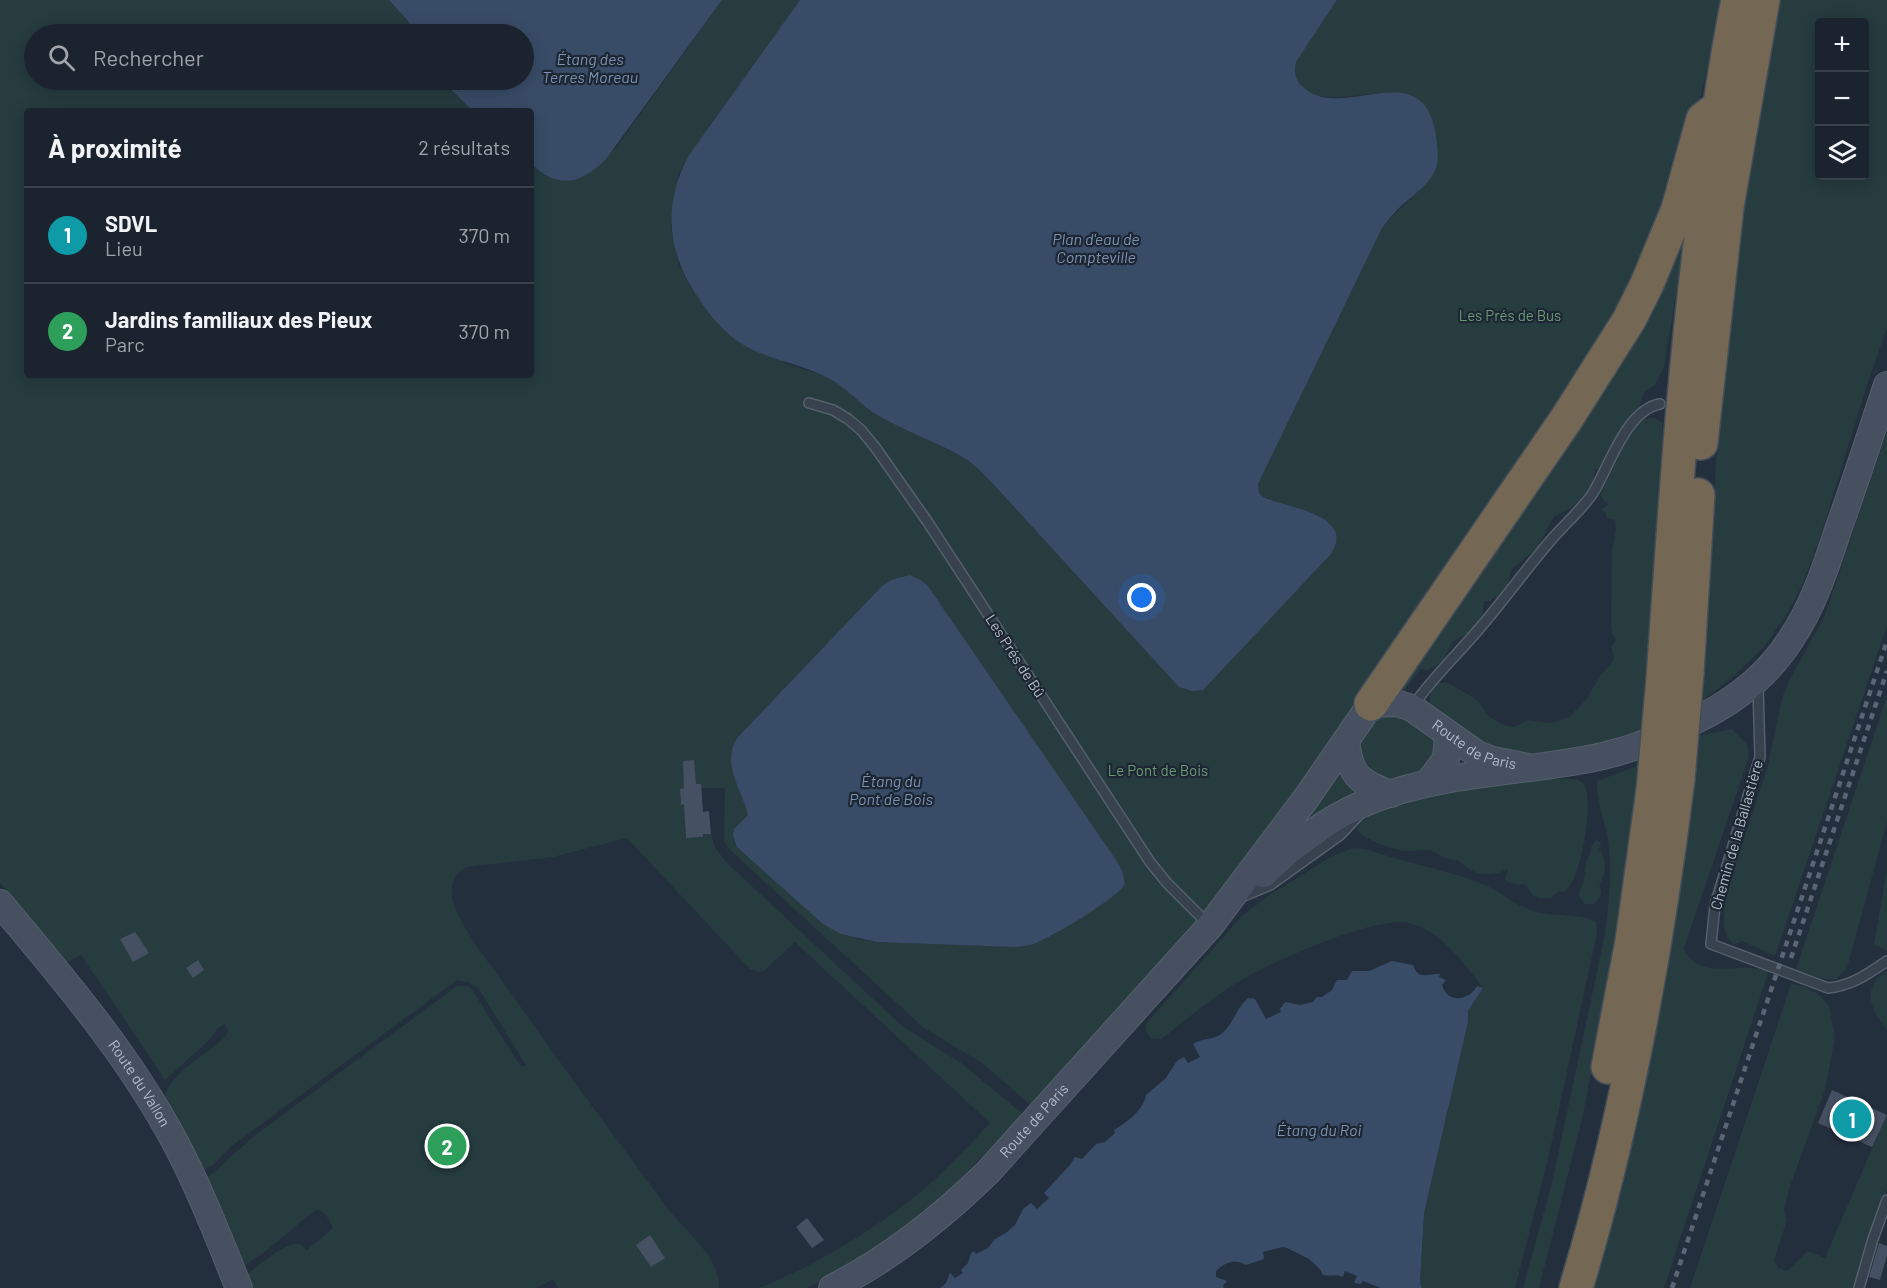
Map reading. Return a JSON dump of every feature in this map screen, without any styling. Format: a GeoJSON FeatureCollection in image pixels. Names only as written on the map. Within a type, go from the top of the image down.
{"type":"FeatureCollection","features":[{"type":"Feature","properties":{"kind":"highway"},"geometry":{"type":"LineString","coordinates":[[1675,676],[1678,451],[1692,307],[1719,106],[1738,0]]}},
{"type":"Feature","properties":{"kind":"highway"},"geometry":{"type":"LineString","coordinates":[[1576,1288],[1611,1156],[1643,1012],[1662,898],[1666,785],[1675,676],[1726,219],[1742,109],[1762,0]]}},
{"type":"Feature","properties":{"kind":"highway"},"geometry":{"type":"LineString","coordinates":[[1371,704],[1574,409],[1624,329],[1647,284],[1678,209],[1703,119],[1719,106]]}},
{"type":"Feature","properties":{"kind":"highway"},"geometry":{"type":"LineString","coordinates":[[1554,1288],[1587,1160],[1614,1041],[1635,922],[1666,785]]}},
{"type":"Feature","properties":{"kind":"street"},"geometry":{"type":"LineString","coordinates":[[1528,767],[1600,756],[1662,737],[1711,713],[1737,697],[1759,679],[1792,639],[1810,606],[1887,385]]}},
{"type":"Feature","properties":{"kind":"street","name":"Route de Paris"},"geometry":{"type":"LineString","coordinates":[[1210,926],[1307,797],[1371,704],[1396,703],[1412,708],[1448,735],[1485,757],[1528,767]]}},
{"type":"Feature","properties":{"kind":"street"},"geometry":{"type":"LineString","coordinates":[[1428,783],[1446,759],[1448,735]]}},
{"type":"Feature","properties":{"kind":"street"},"geometry":{"type":"LineString","coordinates":[[1346,741],[1348,760],[1357,777],[1381,797]]}},
{"type":"Feature","properties":{"kind":"street","name":"Route de Paris"},"geometry":{"type":"LineString","coordinates":[[832,1288],[901,1248],[956,1204],[988,1172],[1210,926],[1304,838],[1347,812],[1381,797],[1428,783],[1528,767]]}},
{"type":"Feature","properties":{"kind":"street","name":"Route du Vallon"},"geometry":{"type":"LineString","coordinates":[[0,903],[85,1006],[154,1104],[176,1143],[203,1201],[239,1288]]}},
{"type":"Feature","properties":{"kind":"lane","name":"Les Prés de Bû"},"geometry":{"type":"LineString","coordinates":[[809,404],[833,410],[848,419],[875,447],[927,521],[1150,862],[1167,883],[1210,926]]}},
{"type":"Feature","properties":{"kind":"lane"},"geometry":{"type":"LineString","coordinates":[[1412,708],[1425,689],[1590,497],[1611,457],[1637,418],[1647,409],[1660,404]]}},
{"type":"Feature","properties":{"kind":"lane","name":"Chemin de la Ballastière"},"geometry":{"type":"LineString","coordinates":[[1759,679],[1760,757],[1715,905],[1711,944],[1828,988],[1846,985],[1862,978],[1887,961]]}},
{"type":"Feature","properties":{"kind":"lane"},"geometry":{"type":"LineString","coordinates":[[1859,1288],[1887,1200]]}},
{"type":"Feature","properties":{"kind":"green space"},"geometry":{"type":"Polygon","coordinates":[[[0,0],[389,0],[410,24],[24,24],[24,90],[451,90],[470,108],[24,108],[24,378],[534,378],[534,167],[538,170],[615,149],[722,0],[800,0],[689,155],[679,173],[671,228],[679,265],[690,286],[705,308],[785,363],[825,376],[842,386],[871,410],[966,459],[980,470],[1179,686],[1334,528],[1322,518],[1263,497],[1259,493],[1258,484],[1382,228],[1424,185],[1436,169],[1377,93],[1338,97],[1323,96],[1301,87],[1296,77],[1296,62],[1337,0],[1723,0],[1703,87],[1676,184],[1626,305],[1300,795],[1158,968],[1032,1106],[982,1063],[924,1028],[728,848],[724,841],[725,788],[701,788],[696,784],[695,779],[680,789],[681,804],[685,804],[686,838],[711,834],[715,847],[726,862],[902,1026],[961,1063],[1023,1114],[935,1205],[894,1237],[829,1277],[806,1288],[759,1288],[827,1255],[893,1213],[939,1175],[990,1123],[795,942],[765,970],[760,972],[750,969],[627,838],[553,857],[467,867],[458,873],[454,881],[453,901],[476,945],[546,1043],[669,1210],[708,1255],[718,1276],[719,1288],[558,1288],[553,1279],[537,1288],[247,1288],[242,1278],[275,1253],[295,1244],[307,1250],[333,1228],[324,1213],[315,1210],[243,1267],[203,1182],[254,1136],[457,986],[467,986],[473,991],[521,1067],[526,1065],[479,989],[468,982],[457,980],[233,1145],[213,1165],[203,1170],[163,1100],[173,1080],[226,1036],[228,1030],[225,1024],[218,1028],[208,1041],[165,1080],[81,955],[67,962],[0,883],[0,0]],[[928,586],[881,587],[737,738],[733,745],[748,815],[734,829],[734,839],[859,939],[877,942],[1013,947],[1046,938],[1060,930],[1087,908],[1122,870],[928,586]]]}},
{"type":"Feature","properties":{"kind":"green space"},"geometry":{"type":"Polygon","coordinates":[[[1778,0],[1887,0],[1887,328],[1821,535],[1802,586],[1787,614],[1763,648],[1734,676],[1701,702],[1717,448],[1735,256],[1778,0]]]}},
{"type":"Feature","properties":{"kind":"green space"},"geometry":{"type":"Polygon","coordinates":[[[1686,233],[1664,367],[1655,385],[1644,392],[1639,409],[1624,431],[1618,435],[1611,450],[1606,453],[1604,463],[1599,469],[1595,469],[1592,488],[1588,495],[1581,502],[1554,517],[1538,547],[1511,570],[1507,586],[1501,594],[1490,601],[1484,601],[1482,619],[1470,633],[1453,641],[1443,661],[1428,670],[1420,669],[1401,695],[1394,695],[1686,233]]]}},
{"type":"Feature","properties":{"kind":"green space"},"geometry":{"type":"Polygon","coordinates":[[[1649,418],[1662,422],[1663,461],[1643,730],[1639,734],[1542,753],[1505,754],[1492,750],[1468,735],[1431,706],[1431,693],[1439,683],[1449,683],[1474,698],[1488,716],[1503,725],[1514,727],[1527,720],[1552,723],[1569,717],[1585,701],[1601,675],[1613,661],[1611,647],[1617,640],[1612,633],[1611,624],[1612,551],[1616,528],[1615,520],[1607,518],[1605,512],[1601,510],[1608,504],[1602,498],[1601,492],[1607,473],[1634,427],[1640,421],[1649,418]]]}},
{"type":"Feature","properties":{"kind":"green space"},"geometry":{"type":"Polygon","coordinates":[[[1887,431],[1887,626],[1775,956],[1742,941],[1733,945],[1726,935],[1724,925],[1724,898],[1767,770],[1782,698],[1825,615],[1887,431]]]}},
{"type":"Feature","properties":{"kind":"green space"},"geometry":{"type":"Polygon","coordinates":[[[1887,696],[1887,822],[1847,968],[1836,980],[1823,979],[1796,969],[1887,696]]]}},
{"type":"Feature","properties":{"kind":"green space"},"geometry":{"type":"Polygon","coordinates":[[[1393,709],[1441,741],[1424,775],[1380,783],[1354,752],[1375,712],[1393,709]]]}},
{"type":"Feature","properties":{"kind":"green space"},"geometry":{"type":"Polygon","coordinates":[[[1732,729],[1747,744],[1749,757],[1684,948],[1694,961],[1708,967],[1769,970],[1664,1288],[1591,1288],[1697,736],[1732,729]]]}},
{"type":"Feature","properties":{"kind":"green space"},"geometry":{"type":"Polygon","coordinates":[[[1340,759],[1362,790],[1292,840],[1340,759]]]}},
{"type":"Feature","properties":{"kind":"green space"},"geometry":{"type":"Polygon","coordinates":[[[1640,765],[1614,958],[1582,1119],[1539,1288],[1523,1288],[1552,1183],[1605,934],[1610,864],[1607,833],[1598,796],[1597,781],[1640,765]]]}},
{"type":"Feature","properties":{"kind":"green space"},"geometry":{"type":"Polygon","coordinates":[[[1576,779],[1584,784],[1588,806],[1581,857],[1570,885],[1564,892],[1559,891],[1551,898],[1539,898],[1532,895],[1526,884],[1507,881],[1505,879],[1508,869],[1495,874],[1482,874],[1458,860],[1448,859],[1432,850],[1395,849],[1365,837],[1357,830],[1369,816],[1392,805],[1423,796],[1527,780],[1576,779]]]}},
{"type":"Feature","properties":{"kind":"green space"},"geometry":{"type":"Polygon","coordinates":[[[1596,840],[1601,842],[1599,849],[1605,862],[1599,885],[1601,893],[1593,904],[1585,904],[1579,896],[1580,889],[1583,885],[1591,847],[1596,840]]]}},
{"type":"Feature","properties":{"kind":"green space"},"geometry":{"type":"Polygon","coordinates":[[[1352,848],[1365,849],[1466,878],[1487,886],[1533,911],[1583,917],[1596,922],[1597,933],[1549,1155],[1515,1288],[1422,1288],[1420,1283],[1424,1213],[1468,1022],[1468,1011],[1483,988],[1451,949],[1431,932],[1409,923],[1392,923],[1345,934],[1292,955],[1230,987],[1161,1039],[1151,1038],[1145,1030],[1151,1018],[1242,916],[1268,896],[1329,858],[1352,848]]]}},
{"type":"Feature","properties":{"kind":"green space"},"geometry":{"type":"Polygon","coordinates":[[[1887,869],[1887,951],[1874,944],[1887,869]]]}},
{"type":"Feature","properties":{"kind":"green space"},"geometry":{"type":"Polygon","coordinates":[[[1887,970],[1887,1030],[1876,1014],[1871,992],[1879,977],[1887,970]]]}},
{"type":"Feature","properties":{"kind":"green space"},"geometry":{"type":"Polygon","coordinates":[[[1791,984],[1804,986],[1818,994],[1829,1006],[1835,1037],[1825,1090],[1789,1189],[1784,1209],[1787,1220],[1774,1260],[1778,1268],[1787,1271],[1808,1251],[1825,1258],[1887,1114],[1887,1189],[1855,1288],[1690,1288],[1791,984]]]}},
{"type":"Feature","properties":{"kind":"water","name":"Étang des Terres Moreau"},"geometry":{"type":"Polygon","coordinates":[[[389,0],[722,0],[606,159],[588,174],[570,181],[551,178],[534,166],[534,108],[470,108],[451,90],[534,90],[534,24],[410,24],[389,0]]]}},
{"type":"Feature","properties":{"kind":"water","name":"Plan d'eau de Compteville"},"geometry":{"type":"Polygon","coordinates":[[[800,0],[1337,0],[1296,62],[1298,82],[1319,96],[1337,98],[1396,92],[1413,96],[1427,108],[1437,140],[1438,156],[1435,171],[1382,228],[1258,484],[1259,493],[1263,497],[1316,515],[1328,522],[1335,531],[1336,541],[1330,555],[1203,690],[1192,691],[1179,687],[994,485],[972,464],[953,452],[882,418],[834,381],[760,353],[739,342],[712,317],[688,282],[680,264],[672,228],[672,210],[680,174],[689,155],[800,0]]]}},
{"type":"Feature","properties":{"kind":"water","name":"Étang du Pont de Bois"},"geometry":{"type":"Polygon","coordinates":[[[910,575],[928,586],[1122,870],[1125,884],[1110,899],[1070,925],[1033,944],[1013,947],[877,942],[841,934],[823,924],[737,847],[733,835],[734,829],[748,815],[732,767],[731,758],[737,738],[881,587],[891,580],[910,575]]]}},
{"type":"Feature","properties":{"kind":"water","name":"Étang du Roi"},"geometry":{"type":"Polygon","coordinates":[[[1392,961],[1413,965],[1420,974],[1440,974],[1439,977],[1446,980],[1442,985],[1445,991],[1454,998],[1469,995],[1477,986],[1483,988],[1468,1011],[1468,1022],[1424,1213],[1420,1283],[1422,1288],[1381,1288],[1363,1281],[1360,1284],[1354,1283],[1357,1276],[1345,1271],[1343,1277],[1323,1275],[1309,1259],[1283,1247],[1263,1252],[1264,1259],[1246,1265],[1234,1261],[1223,1265],[1216,1271],[1216,1277],[1227,1281],[1224,1288],[940,1288],[946,1283],[950,1273],[955,1278],[963,1273],[961,1270],[968,1263],[971,1253],[974,1251],[976,1254],[988,1248],[995,1239],[1015,1225],[1023,1209],[1031,1203],[1037,1209],[1049,1198],[1044,1193],[1075,1157],[1082,1159],[1096,1144],[1105,1142],[1115,1133],[1114,1130],[1134,1116],[1145,1101],[1146,1095],[1165,1079],[1177,1061],[1184,1057],[1188,1063],[1200,1057],[1193,1044],[1221,1034],[1248,998],[1255,999],[1266,1019],[1281,1012],[1280,1009],[1285,1002],[1300,1005],[1322,997],[1332,990],[1337,980],[1347,980],[1352,971],[1369,971],[1392,961]]]}},
{"type":"Feature","properties":{"kind":"building"},"geometry":{"type":"Polygon","coordinates":[[[694,760],[696,784],[701,784],[703,812],[709,811],[711,834],[686,838],[684,804],[681,805],[680,789],[684,788],[683,761],[694,760]]]}},
{"type":"Feature","properties":{"kind":"building"},"geometry":{"type":"Polygon","coordinates":[[[135,932],[149,953],[133,962],[120,939],[135,932]]]}},
{"type":"Feature","properties":{"kind":"building"},"geometry":{"type":"Polygon","coordinates":[[[198,960],[204,970],[193,978],[186,968],[198,960]]]}},
{"type":"Feature","properties":{"kind":"building"},"geometry":{"type":"Polygon","coordinates":[[[1832,1090],[1887,1115],[1872,1147],[1818,1123],[1832,1090]]]}},
{"type":"Feature","properties":{"kind":"building"},"geometry":{"type":"Polygon","coordinates":[[[807,1218],[824,1240],[812,1248],[796,1227],[807,1218]]]}},
{"type":"Feature","properties":{"kind":"building"},"geometry":{"type":"Polygon","coordinates":[[[650,1235],[665,1258],[651,1267],[636,1245],[650,1235]]]}},
{"type":"Feature","properties":{"kind":"building"},"geometry":{"type":"Polygon","coordinates":[[[1879,1243],[1887,1246],[1887,1255],[1880,1280],[1869,1277],[1879,1243]]]}},
{"type":"Feature","properties":{"kind":"railway"},"geometry":{"type":"LineString","coordinates":[[1672,1288],[1887,641]]}},
{"type":"Feature","properties":{"kind":"railway"},"geometry":{"type":"LineString","coordinates":[[1791,958],[1887,671]]}},
{"type":"Feature","properties":{"kind":"place","name":"SDVL"},"geometry":{"type":"Point","coordinates":[1852,1119]}},
{"type":"Feature","properties":{"kind":"place","name":"Jardins familiaux des Pieux"},"geometry":{"type":"Point","coordinates":[447,1146]}},
{"type":"Feature","properties":{"kind":"park label","name":"Les Prés de Bus"},"geometry":{"type":"Point","coordinates":[1510,316]}},
{"type":"Feature","properties":{"kind":"park label","name":"Le Pont de Bois"},"geometry":{"type":"Point","coordinates":[1158,771]}}]}
